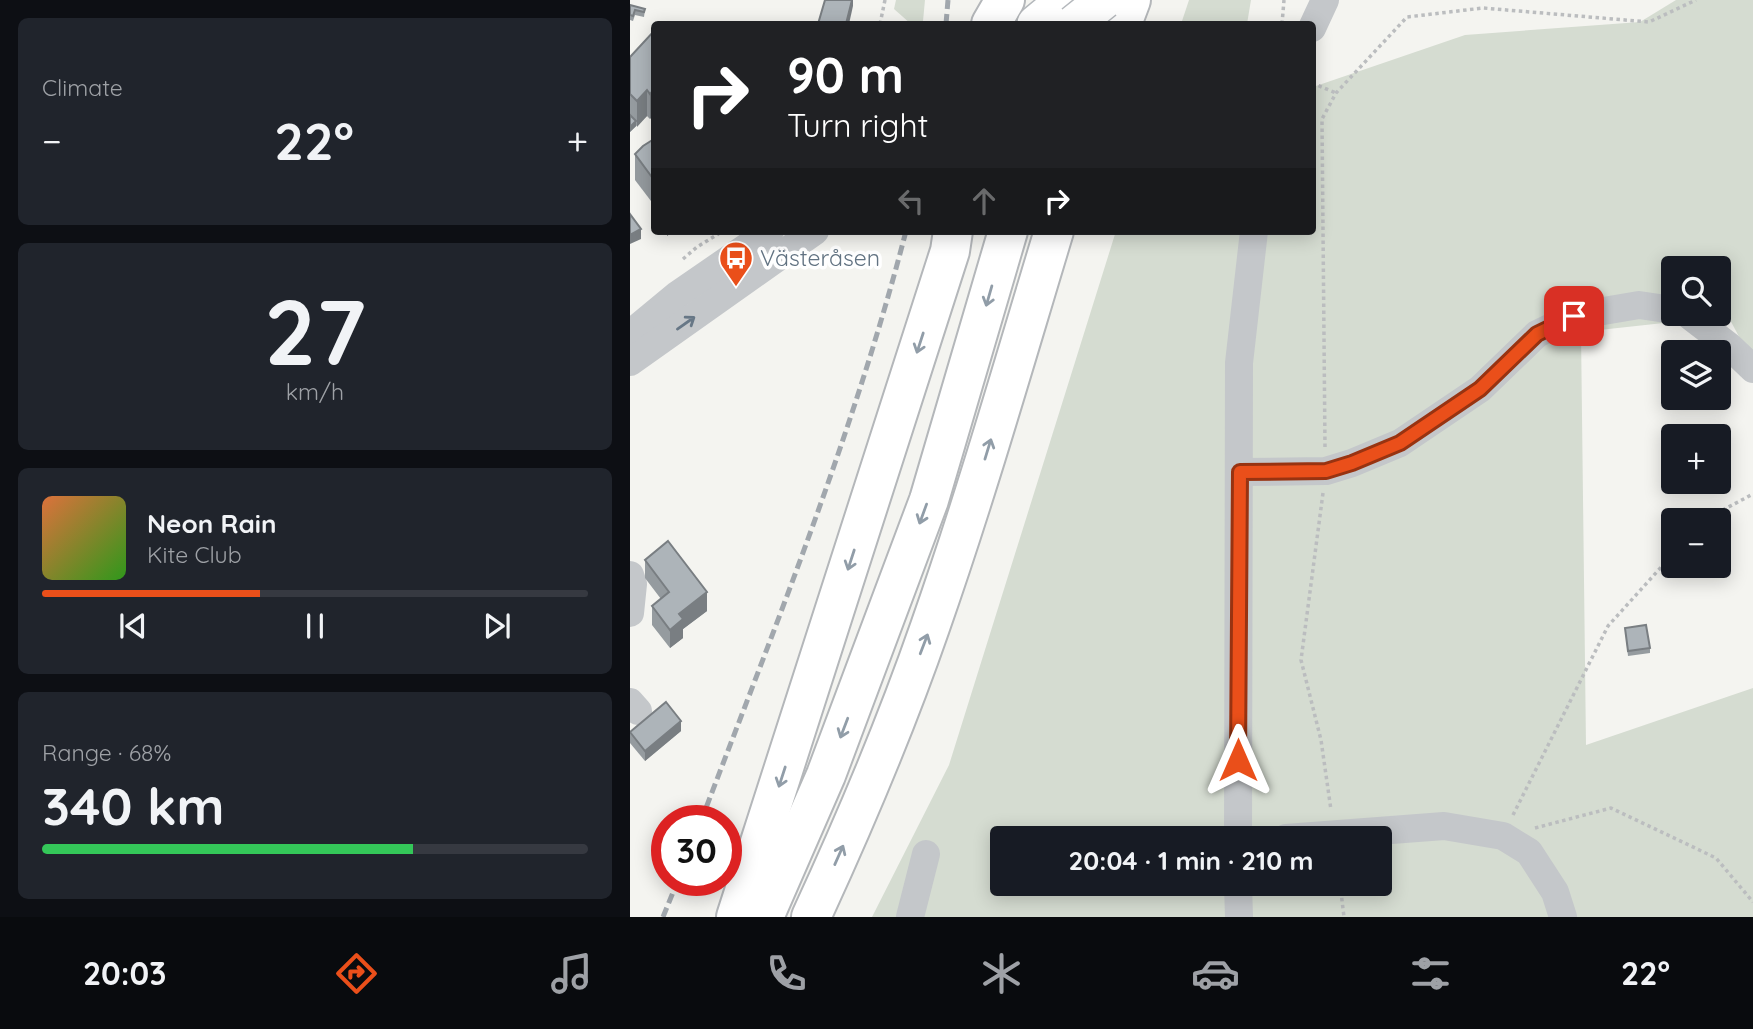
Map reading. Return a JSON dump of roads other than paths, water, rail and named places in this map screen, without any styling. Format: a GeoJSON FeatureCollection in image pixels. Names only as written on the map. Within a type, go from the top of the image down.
{"type":"FeatureCollection","features":[{"type":"Feature","properties":{"kind":"highway"},"geometry":{"type":"LineString","coordinates":[[994,21],[1005,0]]}},
{"type":"Feature","properties":{"kind":"highway"},"geometry":{"type":"LineString","coordinates":[[1077,21],[1085,0]]}},
{"type":"Feature","properties":{"kind":"highway"},"geometry":{"type":"LineString","coordinates":[[1123,21],[1130,0]]}},
{"type":"Feature","properties":{"kind":"highway"},"geometry":{"type":"LineString","coordinates":[[736,917],[950,251],[952,235]]}},
{"type":"Feature","properties":{"kind":"highway"},"geometry":{"type":"LineString","coordinates":[[764,917],[826,775],[929,500],[1007,235]]}},
{"type":"Feature","properties":{"kind":"highway"},"geometry":{"type":"LineString","coordinates":[[811,917],[869,787],[930,628],[972,501],[1053,235]]}},
{"type":"Feature","properties":{"kind":"main road"},"geometry":{"type":"LineString","coordinates":[[1040,21],[1065,0]]}},
{"type":"Feature","properties":{"kind":"main road"},"geometry":{"type":"LineString","coordinates":[[1080,21],[1104,0]]}},
{"type":"Feature","properties":{"kind":"street"},"geometry":{"type":"LineString","coordinates":[[1315,21],[1325,0]]}},
{"type":"Feature","properties":{"kind":"street"},"geometry":{"type":"LineString","coordinates":[[630,334],[677,295],[764,235]]}},
{"type":"Feature","properties":{"kind":"street"},"geometry":{"type":"LineString","coordinates":[[630,362],[809,235]]}},
{"type":"Feature","properties":{"kind":"street"},"geometry":{"type":"LineString","coordinates":[[1238,826],[1239,363],[1254,235]]}},
{"type":"Feature","properties":{"kind":"street"},"geometry":{"type":"LineString","coordinates":[[1240,472],[1326,471],[1352,463],[1400,443],[1480,389],[1537,334],[1574,316],[1639,305],[1661,308]]}},
{"type":"Feature","properties":{"kind":"street"},"geometry":{"type":"LineString","coordinates":[[1703,326],[1753,369]]}},
{"type":"Feature","properties":{"kind":"street"},"geometry":{"type":"LineString","coordinates":[[630,575],[633,584],[630,613]]}},
{"type":"Feature","properties":{"kind":"street"},"geometry":{"type":"LineString","coordinates":[[1392,831],[1444,826],[1503,836],[1529,852],[1555,892],[1563,917]]}},
{"type":"Feature","properties":{"kind":"street"},"geometry":{"type":"LineString","coordinates":[[910,917],[926,854]]}},
{"type":"Feature","properties":{"kind":"street"},"geometry":{"type":"LineString","coordinates":[[1238,896],[1239,917]]}},
{"type":"Feature","properties":{"kind":"railway"},"geometry":{"type":"LineString","coordinates":[[946,21],[948,0]]}},
{"type":"Feature","properties":{"kind":"railway"},"geometry":{"type":"LineString","coordinates":[[707,805],[838,455],[905,235]]}},
{"type":"Feature","properties":{"kind":"railway"},"geometry":{"type":"LineString","coordinates":[[663,917],[672,896]]}},
{"type":"Feature","properties":{"kind":"place","name":"Västeråsen"},"geometry":{"type":"Point","coordinates":[736,288]}}]}
